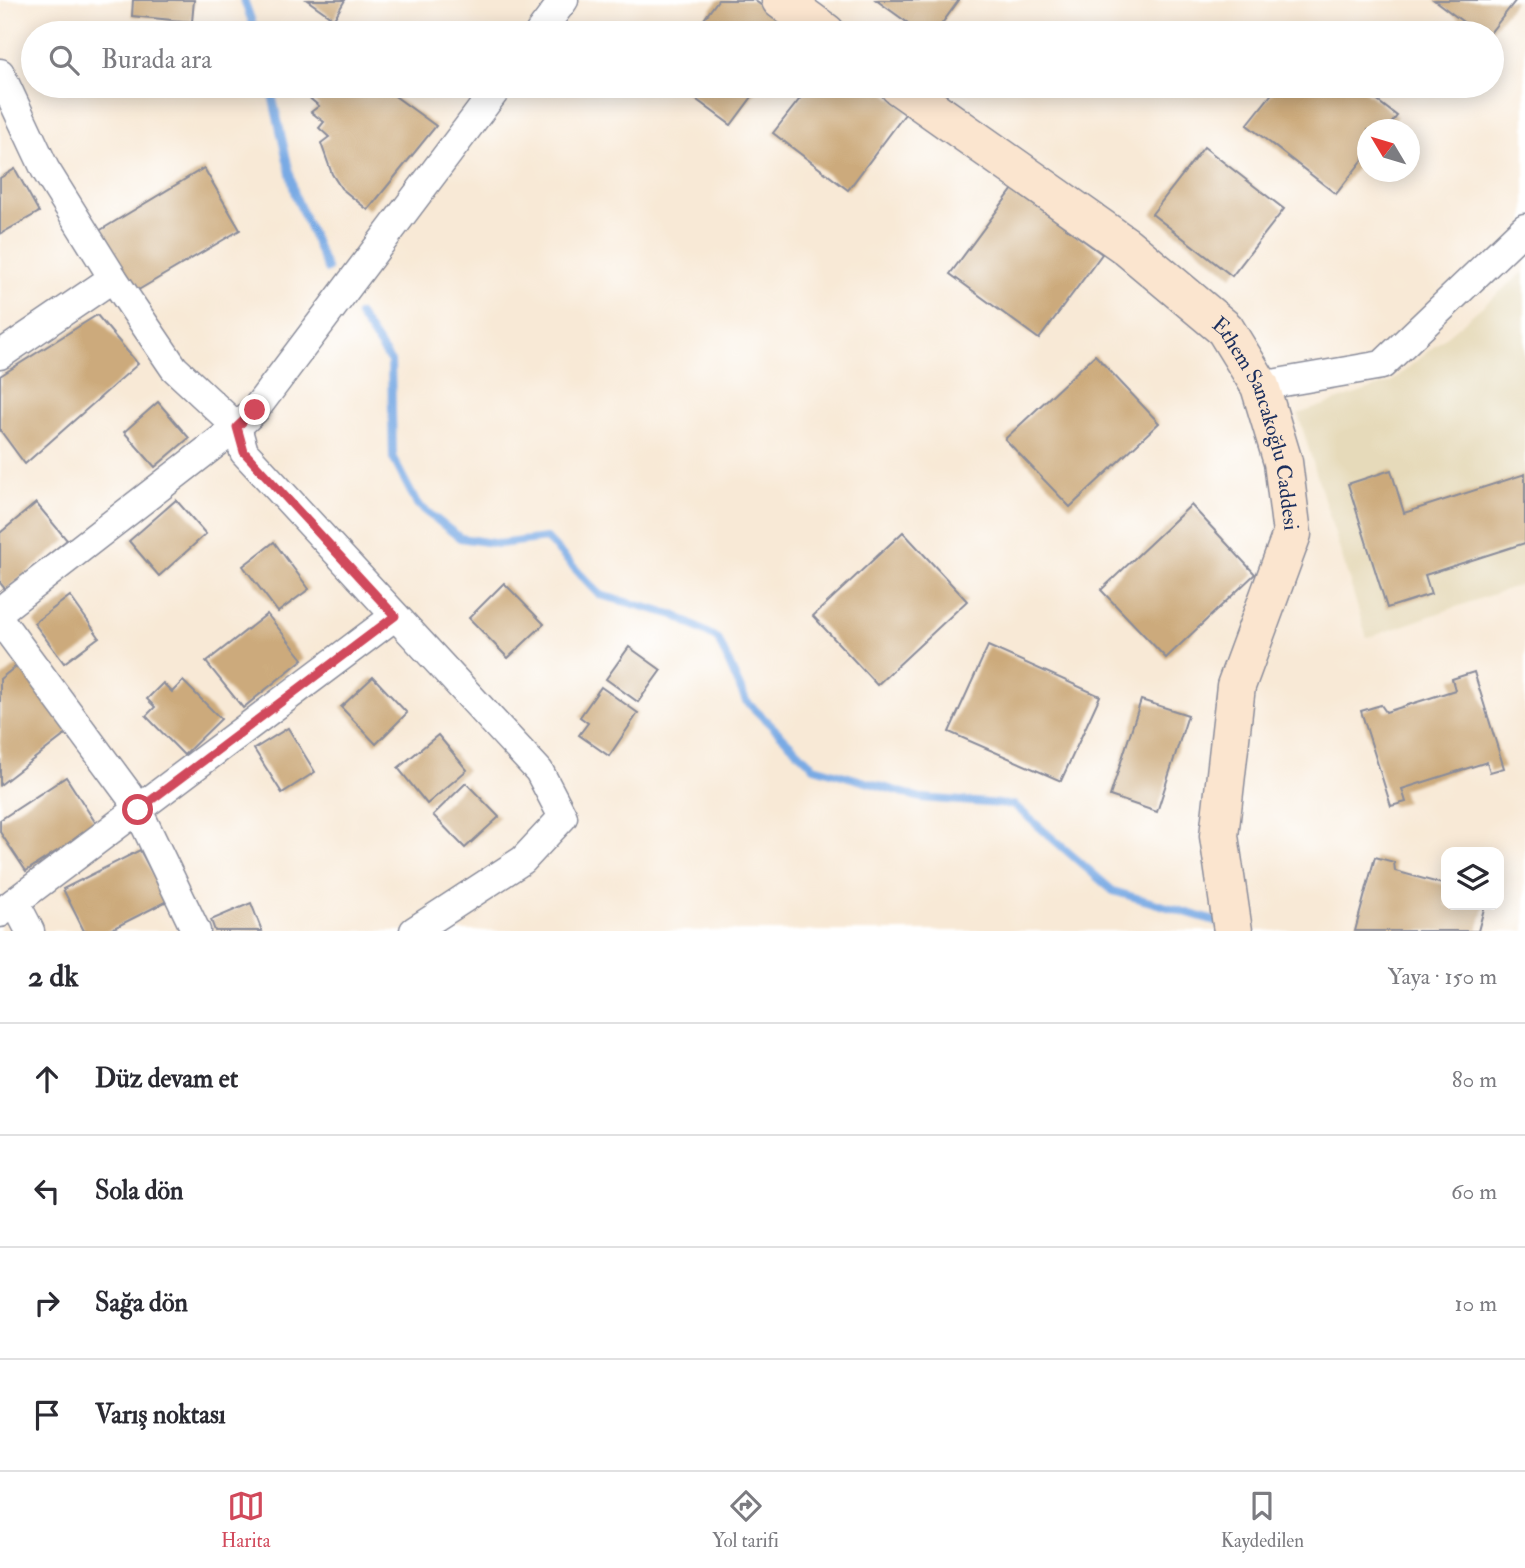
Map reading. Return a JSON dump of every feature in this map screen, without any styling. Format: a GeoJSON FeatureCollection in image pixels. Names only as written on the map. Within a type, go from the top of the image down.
{"type":"FeatureCollection","features":[{"type":"Feature","properties":{"kind":"street"},"geometry":{"type":"LineString","coordinates":[[547,21],[564,0]]}},
{"type":"Feature","properties":{"kind":"street"},"geometry":{"type":"LineString","coordinates":[[781,0],[810,21]]}},
{"type":"Feature","properties":{"kind":"street"},"geometry":{"type":"LineString","coordinates":[[0,73],[45,169],[113,278],[174,368],[237,427],[244,452],[539,771],[563,817],[523,860],[414,931]]}},
{"type":"Feature","properties":{"kind":"street"},"geometry":{"type":"LineString","coordinates":[[0,611],[237,427],[255,410],[490,98]]}},
{"type":"Feature","properties":{"kind":"street","name":"Ethem Sancakoğlu Caddesi"},"geometry":{"type":"LineString","coordinates":[[916,98],[1126,246],[1225,329],[1260,386],[1283,461],[1292,534],[1236,686],[1219,836],[1231,922]]}},
{"type":"Feature","properties":{"kind":"street"},"geometry":{"type":"LineString","coordinates":[[1260,386],[1382,365],[1525,228]]}},
{"type":"Feature","properties":{"kind":"street"},"geometry":{"type":"LineString","coordinates":[[0,355],[113,278]]}},
{"type":"Feature","properties":{"kind":"street"},"geometry":{"type":"LineString","coordinates":[[30,931],[7,907],[395,616]]}},
{"type":"Feature","properties":{"kind":"street"},"geometry":{"type":"LineString","coordinates":[[0,620],[133,800],[197,931]]}},
{"type":"Feature","properties":{"kind":"shaded area"},"geometry":{"type":"Polygon","coordinates":[[[1525,271],[1525,583],[1367,638],[1298,414],[1391,382],[1525,271]]]}},
{"type":"Feature","properties":{"kind":"building"},"geometry":{"type":"Polygon","coordinates":[[[133,0],[194,0],[192,21],[132,16],[133,0]]]}},
{"type":"Feature","properties":{"kind":"building"},"geometry":{"type":"Polygon","coordinates":[[[307,0],[345,0],[334,19],[307,0]]]}},
{"type":"Feature","properties":{"kind":"building"},"geometry":{"type":"Polygon","coordinates":[[[718,0],[754,0],[783,21],[703,21],[718,0]]]}},
{"type":"Feature","properties":{"kind":"building"},"geometry":{"type":"Polygon","coordinates":[[[876,0],[959,0],[944,21],[905,21],[876,0]]]}},
{"type":"Feature","properties":{"kind":"building"},"geometry":{"type":"Polygon","coordinates":[[[1434,0],[1516,0],[1499,21],[1462,21],[1434,0]]]}},
{"type":"Feature","properties":{"kind":"building"},"geometry":{"type":"Polygon","coordinates":[[[309,98],[398,98],[436,126],[368,210],[341,188],[332,174],[321,143],[329,137],[319,128],[324,122],[311,112],[319,106],[309,98]]]}},
{"type":"Feature","properties":{"kind":"building"},"geometry":{"type":"Polygon","coordinates":[[[694,98],[751,98],[731,125],[694,98]]]}},
{"type":"Feature","properties":{"kind":"building"},"geometry":{"type":"Polygon","coordinates":[[[801,98],[892,98],[908,110],[848,190],[773,133],[801,98]]]}},
{"type":"Feature","properties":{"kind":"building"},"geometry":{"type":"Polygon","coordinates":[[[1268,98],[1374,98],[1397,116],[1395,119],[1357,119],[1357,167],[1336,194],[1247,125],[1268,98]]]}},
{"type":"Feature","properties":{"kind":"building"},"geometry":{"type":"Polygon","coordinates":[[[1204,147],[1284,209],[1232,276],[1152,214],[1204,147]]]}},
{"type":"Feature","properties":{"kind":"building"},"geometry":{"type":"Polygon","coordinates":[[[204,168],[240,230],[135,292],[99,231],[204,168]]]}},
{"type":"Feature","properties":{"kind":"building"},"geometry":{"type":"Polygon","coordinates":[[[15,169],[39,212],[0,234],[0,178],[15,169]]]}},
{"type":"Feature","properties":{"kind":"building"},"geometry":{"type":"Polygon","coordinates":[[[1013,189],[1102,254],[1039,339],[950,274],[1013,189]]]}},
{"type":"Feature","properties":{"kind":"building"},"geometry":{"type":"Polygon","coordinates":[[[97,315],[138,364],[25,464],[0,430],[0,376],[97,315]]]}},
{"type":"Feature","properties":{"kind":"building"},"geometry":{"type":"Polygon","coordinates":[[[1095,355],[1159,423],[1070,507],[1005,439],[1095,355]]]}},
{"type":"Feature","properties":{"kind":"building"},"geometry":{"type":"Polygon","coordinates":[[[158,402],[189,438],[155,467],[124,432],[158,402]]]}},
{"type":"Feature","properties":{"kind":"building"},"geometry":{"type":"Polygon","coordinates":[[[1391,470],[1404,513],[1525,474],[1525,543],[1425,575],[1431,594],[1387,608],[1348,484],[1391,470]]]}},
{"type":"Feature","properties":{"kind":"building"},"geometry":{"type":"Polygon","coordinates":[[[176,500],[206,534],[159,576],[129,541],[176,500]]]}},
{"type":"Feature","properties":{"kind":"building"},"geometry":{"type":"Polygon","coordinates":[[[36,503],[67,540],[6,590],[0,583],[0,533],[36,503]]]}},
{"type":"Feature","properties":{"kind":"building"},"geometry":{"type":"Polygon","coordinates":[[[1191,505],[1255,574],[1166,658],[1101,590],[1191,505]]]}},
{"type":"Feature","properties":{"kind":"building"},"geometry":{"type":"Polygon","coordinates":[[[903,532],[967,601],[877,685],[813,616],[903,532]]]}},
{"type":"Feature","properties":{"kind":"building"},"geometry":{"type":"Polygon","coordinates":[[[274,542],[309,589],[278,612],[243,566],[274,542]]]}},
{"type":"Feature","properties":{"kind":"building"},"geometry":{"type":"Polygon","coordinates":[[[504,583],[544,624],[508,658],[469,618],[504,583]]]}},
{"type":"Feature","properties":{"kind":"building"},"geometry":{"type":"Polygon","coordinates":[[[70,596],[99,637],[64,663],[34,623],[70,596]]]}},
{"type":"Feature","properties":{"kind":"building"},"geometry":{"type":"Polygon","coordinates":[[[267,614],[303,659],[243,708],[206,662],[267,614]]]}},
{"type":"Feature","properties":{"kind":"building"},"geometry":{"type":"Polygon","coordinates":[[[988,646],[1100,696],[1061,781],[949,732],[988,646]]]}},
{"type":"Feature","properties":{"kind":"building"},"geometry":{"type":"Polygon","coordinates":[[[629,647],[661,670],[638,702],[606,679],[629,647]]]}},
{"type":"Feature","properties":{"kind":"building"},"geometry":{"type":"Polygon","coordinates":[[[19,664],[70,731],[0,785],[0,679],[19,664]]]}},
{"type":"Feature","properties":{"kind":"building"},"geometry":{"type":"Polygon","coordinates":[[[1474,672],[1504,768],[1490,772],[1487,762],[1402,789],[1406,802],[1391,806],[1361,711],[1381,705],[1386,712],[1455,690],[1452,679],[1474,672]]]}},
{"type":"Feature","properties":{"kind":"building"},"geometry":{"type":"Polygon","coordinates":[[[373,677],[407,713],[376,744],[341,707],[373,677]]]}},
{"type":"Feature","properties":{"kind":"building"},"geometry":{"type":"Polygon","coordinates":[[[183,681],[221,719],[184,755],[146,716],[155,707],[147,699],[163,683],[172,692],[183,681]]]}},
{"type":"Feature","properties":{"kind":"building"},"geometry":{"type":"Polygon","coordinates":[[[601,687],[638,713],[609,756],[579,735],[588,723],[580,717],[601,687]]]}},
{"type":"Feature","properties":{"kind":"building"},"geometry":{"type":"Polygon","coordinates":[[[1141,700],[1188,715],[1157,812],[1110,796],[1141,700]]]}},
{"type":"Feature","properties":{"kind":"building"},"geometry":{"type":"Polygon","coordinates":[[[288,728],[315,772],[282,793],[254,749],[288,728]]]}},
{"type":"Feature","properties":{"kind":"building"},"geometry":{"type":"Polygon","coordinates":[[[438,735],[467,770],[427,804],[398,768],[438,735]]]}},
{"type":"Feature","properties":{"kind":"building"},"geometry":{"type":"Polygon","coordinates":[[[66,777],[97,825],[26,871],[0,832],[0,820],[66,777]]]}},
{"type":"Feature","properties":{"kind":"building"},"geometry":{"type":"Polygon","coordinates":[[[466,783],[499,817],[465,848],[433,815],[466,783]]]}},
{"type":"Feature","properties":{"kind":"building"},"geometry":{"type":"Polygon","coordinates":[[[140,850],[167,901],[108,931],[84,931],[63,889],[140,850]]]}},
{"type":"Feature","properties":{"kind":"building"},"geometry":{"type":"Polygon","coordinates":[[[1375,857],[1394,862],[1395,871],[1441,884],[1441,910],[1484,910],[1478,931],[1355,931],[1375,857]]]}},
{"type":"Feature","properties":{"kind":"building"},"geometry":{"type":"Polygon","coordinates":[[[251,903],[262,931],[215,931],[211,920],[251,903]]]}},
{"type":"Feature","properties":{"kind":"waterway"},"geometry":{"type":"LineString","coordinates":[[244,0],[252,21]]}},
{"type":"Feature","properties":{"kind":"waterway"},"geometry":{"type":"LineString","coordinates":[[273,98],[295,195],[327,269]]}},
{"type":"Feature","properties":{"kind":"waterway"},"geometry":{"type":"LineString","coordinates":[[359,315],[391,362],[393,458],[417,504],[460,538],[499,544],[546,538],[600,595],[674,615],[718,639],[746,701],[814,767],[921,798],[1014,805],[1113,891],[1222,923]]}},
{"type":"Feature","properties":{"kind":"route"},"geometry":{"type":"LineString","coordinates":[[138,810],[395,616],[244,452],[237,427],[255,410]]}}]}
